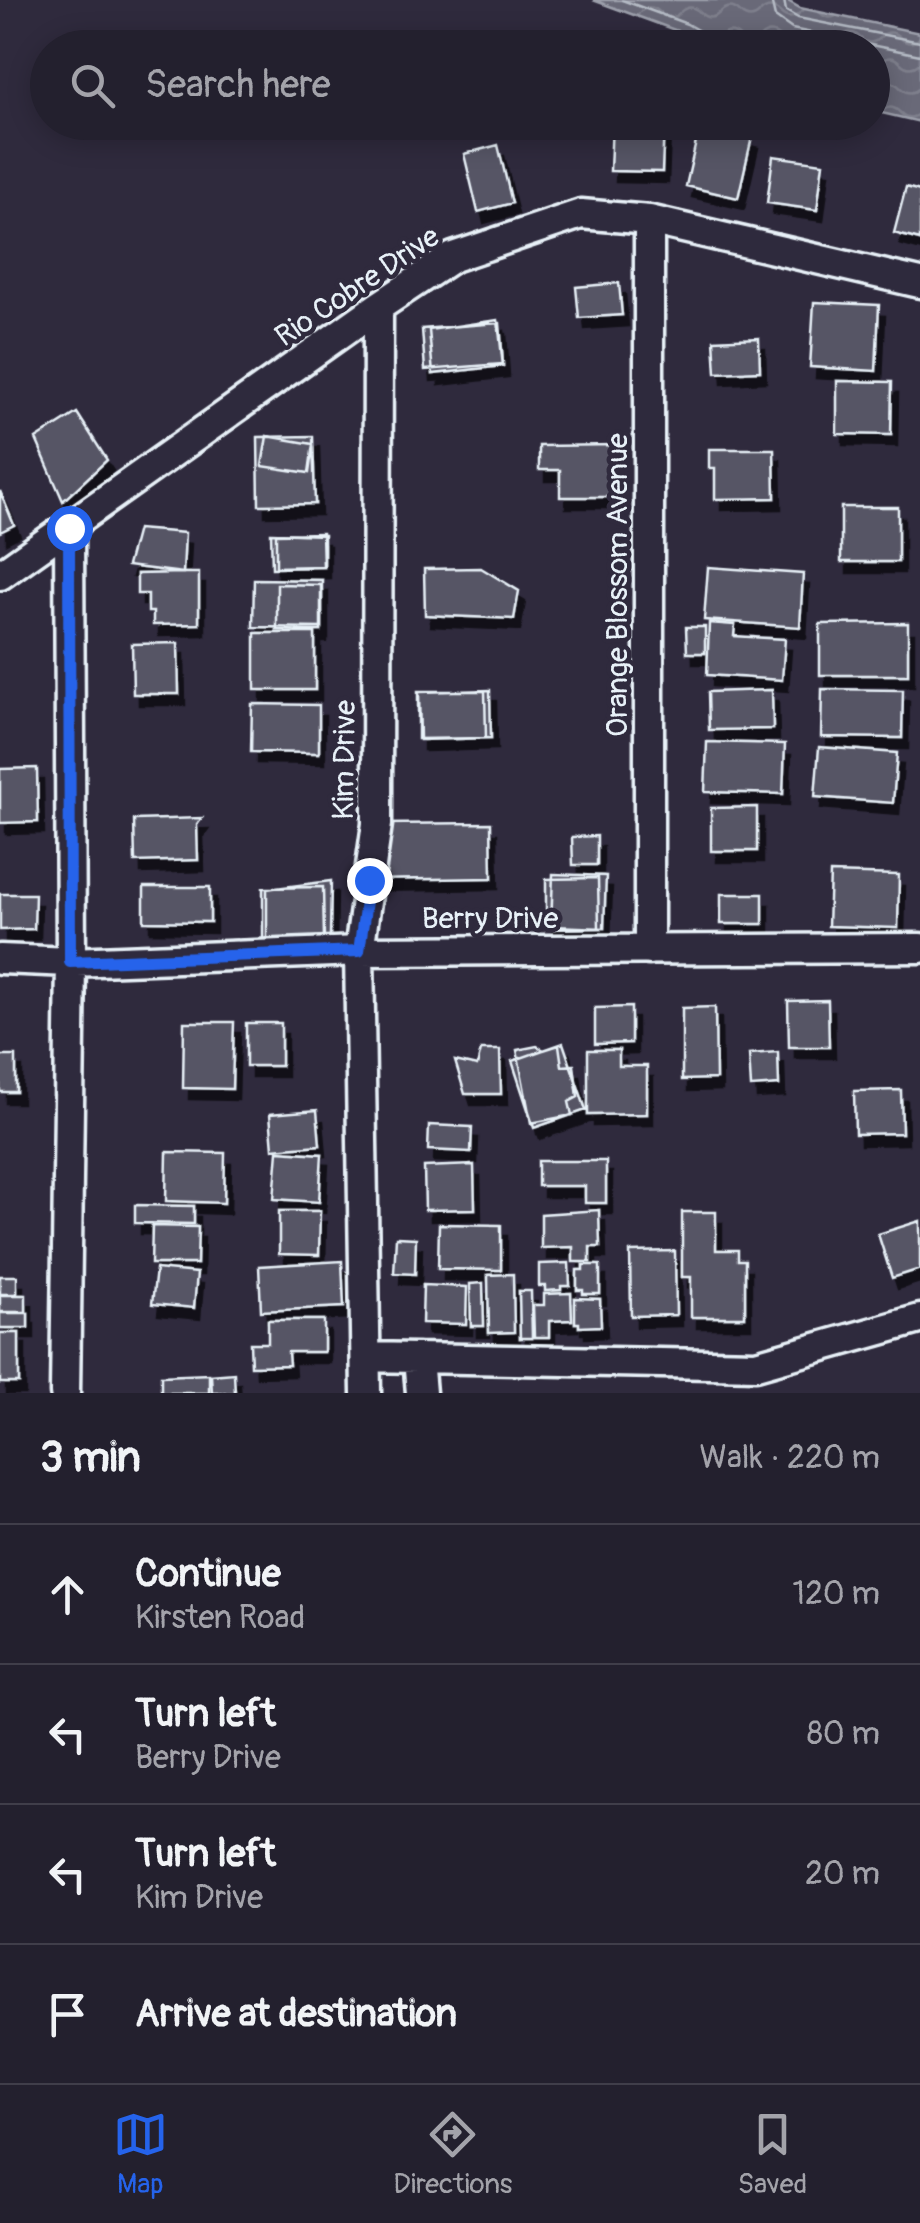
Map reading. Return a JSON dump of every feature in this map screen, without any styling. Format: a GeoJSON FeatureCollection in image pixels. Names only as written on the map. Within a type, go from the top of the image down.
{"type":"FeatureCollection","features":[{"type":"Feature","properties":{"kind":"street","name":"Rio Cobre Drive"},"geometry":{"type":"LineString","coordinates":[[0,575],[453,256],[581,214],[649,220],[920,283]]}},
{"type":"Feature","properties":{"kind":"street","name":"Orange Blossom Avenue"},"geometry":{"type":"LineString","coordinates":[[649,220],[649,950]]}},
{"type":"Feature","properties":{"kind":"street","name":"Kim Drive"},"geometry":{"type":"LineString","coordinates":[[366,1393],[359,951],[377,824],[378,307]]}},
{"type":"Feature","properties":{"kind":"street"},"geometry":{"type":"LineString","coordinates":[[65,1393],[70,962],[69,528]]}},
{"type":"Feature","properties":{"kind":"street","name":"Berry Drive"},"geometry":{"type":"LineString","coordinates":[[0,959],[70,962],[359,951],[920,948]]}},
{"type":"Feature","properties":{"kind":"street"},"geometry":{"type":"LineString","coordinates":[[366,1357],[755,1379],[920,1320]]}},
{"type":"Feature","properties":{"kind":"street"},"geometry":{"type":"LineString","coordinates":[[418,1358],[420,1393]]}},
{"type":"Feature","properties":{"kind":"water"},"geometry":{"type":"Polygon","coordinates":[[[593,0],[786,0],[800,8],[920,33],[920,122],[890,115],[890,30],[675,30],[593,0]]]}},
{"type":"Feature","properties":{"kind":"building"},"geometry":{"type":"Polygon","coordinates":[[[611,140],[663,140],[662,172],[610,171],[611,140]]]}},
{"type":"Feature","properties":{"kind":"building"},"geometry":{"type":"Polygon","coordinates":[[[696,140],[751,140],[738,198],[686,186],[696,140]]]}},
{"type":"Feature","properties":{"kind":"building"},"geometry":{"type":"Polygon","coordinates":[[[498,145],[512,203],[478,212],[464,154],[498,145]]]}},
{"type":"Feature","properties":{"kind":"building"},"geometry":{"type":"Polygon","coordinates":[[[773,156],[823,163],[817,210],[767,203],[773,156]]]}},
{"type":"Feature","properties":{"kind":"building"},"geometry":{"type":"Polygon","coordinates":[[[906,187],[920,191],[920,240],[894,233],[906,187]]]}},
{"type":"Feature","properties":{"kind":"building"},"geometry":{"type":"Polygon","coordinates":[[[619,283],[622,315],[579,318],[576,287],[619,283]]]}},
{"type":"Feature","properties":{"kind":"building"},"geometry":{"type":"Polygon","coordinates":[[[814,302],[879,305],[876,371],[810,367],[814,302]]]}},
{"type":"Feature","properties":{"kind":"building"},"geometry":{"type":"Polygon","coordinates":[[[498,320],[503,366],[433,374],[429,330],[498,320]]]}},
{"type":"Feature","properties":{"kind":"building"},"geometry":{"type":"Polygon","coordinates":[[[500,323],[503,364],[425,370],[422,329],[500,323]]]}},
{"type":"Feature","properties":{"kind":"building"},"geometry":{"type":"Polygon","coordinates":[[[759,338],[760,371],[716,373],[714,340],[759,338]]]}},
{"type":"Feature","properties":{"kind":"building"},"geometry":{"type":"Polygon","coordinates":[[[837,381],[892,382],[891,435],[837,434],[837,381]]]}},
{"type":"Feature","properties":{"kind":"building"},"geometry":{"type":"Polygon","coordinates":[[[77,413],[107,460],[63,501],[36,439],[77,413]]]}},
{"type":"Feature","properties":{"kind":"building"},"geometry":{"type":"Polygon","coordinates":[[[267,436],[313,444],[309,473],[262,466],[267,436]]]}},
{"type":"Feature","properties":{"kind":"building"},"geometry":{"type":"Polygon","coordinates":[[[313,436],[315,504],[259,505],[258,437],[313,436]]]}},
{"type":"Feature","properties":{"kind":"building"},"geometry":{"type":"Polygon","coordinates":[[[617,445],[618,497],[560,497],[560,470],[539,470],[539,446],[617,445]]]}},
{"type":"Feature","properties":{"kind":"building"},"geometry":{"type":"Polygon","coordinates":[[[709,449],[774,449],[775,498],[715,499],[715,468],[709,468],[709,449]]]}},
{"type":"Feature","properties":{"kind":"building"},"geometry":{"type":"Polygon","coordinates":[[[0,491],[14,525],[0,532],[0,491]]]}},
{"type":"Feature","properties":{"kind":"building"},"geometry":{"type":"Polygon","coordinates":[[[841,507],[898,507],[898,562],[841,562],[841,507]]]}},
{"type":"Feature","properties":{"kind":"building"},"geometry":{"type":"Polygon","coordinates":[[[137,529],[185,533],[183,573],[127,566],[137,529]]]}},
{"type":"Feature","properties":{"kind":"building"},"geometry":{"type":"Polygon","coordinates":[[[271,533],[324,535],[324,567],[272,568],[271,533]]]}},
{"type":"Feature","properties":{"kind":"building"},"geometry":{"type":"Polygon","coordinates":[[[322,533],[323,566],[276,567],[276,534],[322,533]]]}},
{"type":"Feature","properties":{"kind":"building"},"geometry":{"type":"Polygon","coordinates":[[[708,567],[803,574],[800,627],[704,620],[708,567]]]}},
{"type":"Feature","properties":{"kind":"building"},"geometry":{"type":"Polygon","coordinates":[[[481,568],[519,591],[514,619],[425,615],[424,569],[481,568]]]}},
{"type":"Feature","properties":{"kind":"building"},"geometry":{"type":"Polygon","coordinates":[[[199,573],[199,624],[153,625],[148,594],[137,594],[137,574],[199,573]]]}},
{"type":"Feature","properties":{"kind":"building"},"geometry":{"type":"Polygon","coordinates":[[[254,579],[322,580],[322,628],[253,627],[254,579]]]}},
{"type":"Feature","properties":{"kind":"building"},"geometry":{"type":"Polygon","coordinates":[[[277,584],[321,585],[321,631],[277,630],[277,584]]]}},
{"type":"Feature","properties":{"kind":"building"},"geometry":{"type":"Polygon","coordinates":[[[709,623],[735,625],[734,636],[785,639],[782,680],[707,675],[709,623]]]}},
{"type":"Feature","properties":{"kind":"building"},"geometry":{"type":"Polygon","coordinates":[[[908,623],[908,675],[820,675],[820,624],[908,623]]]}},
{"type":"Feature","properties":{"kind":"building"},"geometry":{"type":"Polygon","coordinates":[[[686,627],[705,627],[705,653],[687,653],[686,627]]]}},
{"type":"Feature","properties":{"kind":"building"},"geometry":{"type":"Polygon","coordinates":[[[255,633],[315,633],[315,690],[255,690],[255,633]]]}},
{"type":"Feature","properties":{"kind":"building"},"geometry":{"type":"Polygon","coordinates":[[[178,643],[179,694],[133,694],[132,644],[178,643]]]}},
{"type":"Feature","properties":{"kind":"building"},"geometry":{"type":"Polygon","coordinates":[[[822,689],[903,690],[902,738],[821,737],[822,689]]]}},
{"type":"Feature","properties":{"kind":"building"},"geometry":{"type":"Polygon","coordinates":[[[490,690],[491,738],[420,740],[419,692],[490,690]]]}},
{"type":"Feature","properties":{"kind":"building"},"geometry":{"type":"Polygon","coordinates":[[[772,690],[773,729],[709,730],[708,692],[772,690]]]}},
{"type":"Feature","properties":{"kind":"building"},"geometry":{"type":"Polygon","coordinates":[[[418,691],[485,691],[486,738],[418,739],[418,691]]]}},
{"type":"Feature","properties":{"kind":"building"},"geometry":{"type":"Polygon","coordinates":[[[252,704],[319,705],[319,753],[251,752],[252,704]]]}},
{"type":"Feature","properties":{"kind":"building"},"geometry":{"type":"Polygon","coordinates":[[[707,742],[785,744],[783,794],[705,792],[707,742]]]}},
{"type":"Feature","properties":{"kind":"building"},"geometry":{"type":"Polygon","coordinates":[[[819,747],[897,753],[893,803],[815,797],[819,747]]]}},
{"type":"Feature","properties":{"kind":"building"},"geometry":{"type":"Polygon","coordinates":[[[37,768],[38,822],[0,823],[0,769],[37,768]]]}},
{"type":"Feature","properties":{"kind":"building"},"geometry":{"type":"Polygon","coordinates":[[[757,807],[757,851],[711,851],[711,808],[757,807]]]}},
{"type":"Feature","properties":{"kind":"building"},"geometry":{"type":"Polygon","coordinates":[[[202,818],[197,825],[198,860],[135,862],[134,820],[202,818]]]}},
{"type":"Feature","properties":{"kind":"building"},"geometry":{"type":"Polygon","coordinates":[[[491,823],[492,878],[369,880],[377,824],[491,823]]]}},
{"type":"Feature","properties":{"kind":"building"},"geometry":{"type":"Polygon","coordinates":[[[597,836],[597,865],[573,865],[572,837],[597,836]]]}},
{"type":"Feature","properties":{"kind":"building"},"geometry":{"type":"Polygon","coordinates":[[[830,873],[899,875],[898,928],[828,926],[830,873]]]}},
{"type":"Feature","properties":{"kind":"building"},"geometry":{"type":"Polygon","coordinates":[[[553,874],[606,876],[604,928],[551,926],[553,874]]]}},
{"type":"Feature","properties":{"kind":"building"},"geometry":{"type":"Polygon","coordinates":[[[598,878],[599,928],[546,929],[546,879],[598,878]]]}},
{"type":"Feature","properties":{"kind":"building"},"geometry":{"type":"Polygon","coordinates":[[[331,881],[330,936],[267,941],[267,889],[331,881]]]}},
{"type":"Feature","properties":{"kind":"building"},"geometry":{"type":"Polygon","coordinates":[[[144,887],[210,887],[210,922],[144,921],[144,887]]]}},
{"type":"Feature","properties":{"kind":"building"},"geometry":{"type":"Polygon","coordinates":[[[323,887],[324,939],[263,941],[263,888],[323,887]]]}},
{"type":"Feature","properties":{"kind":"building"},"geometry":{"type":"Polygon","coordinates":[[[0,894],[35,894],[34,929],[0,930],[0,894]]]}},
{"type":"Feature","properties":{"kind":"building"},"geometry":{"type":"Polygon","coordinates":[[[721,894],[763,894],[763,924],[721,924],[721,894]]]}},
{"type":"Feature","properties":{"kind":"building"},"geometry":{"type":"Polygon","coordinates":[[[828,1000],[829,1047],[789,1047],[788,1001],[828,1000]]]}},
{"type":"Feature","properties":{"kind":"building"},"geometry":{"type":"Polygon","coordinates":[[[631,1007],[631,1043],[595,1044],[595,1008],[631,1007]]]}},
{"type":"Feature","properties":{"kind":"building"},"geometry":{"type":"Polygon","coordinates":[[[715,1007],[716,1079],[682,1080],[682,1008],[715,1007]]]}},
{"type":"Feature","properties":{"kind":"building"},"geometry":{"type":"Polygon","coordinates":[[[184,1022],[234,1022],[232,1089],[183,1088],[184,1022]]]}},
{"type":"Feature","properties":{"kind":"building"},"geometry":{"type":"Polygon","coordinates":[[[246,1023],[281,1023],[281,1066],[246,1066],[246,1023]]]}},
{"type":"Feature","properties":{"kind":"building"},"geometry":{"type":"Polygon","coordinates":[[[563,1043],[586,1110],[534,1128],[512,1061],[563,1043]]]}},
{"type":"Feature","properties":{"kind":"building"},"geometry":{"type":"Polygon","coordinates":[[[559,1045],[562,1066],[574,1065],[578,1097],[569,1102],[572,1115],[531,1123],[517,1050],[537,1046],[544,1050],[559,1045]]]}},
{"type":"Feature","properties":{"kind":"building"},"geometry":{"type":"Polygon","coordinates":[[[481,1050],[500,1050],[501,1094],[465,1094],[455,1061],[477,1066],[481,1050]]]}},
{"type":"Feature","properties":{"kind":"building"},"geometry":{"type":"Polygon","coordinates":[[[588,1050],[619,1050],[619,1066],[647,1066],[647,1114],[588,1115],[588,1050]]]}},
{"type":"Feature","properties":{"kind":"building"},"geometry":{"type":"Polygon","coordinates":[[[778,1052],[779,1085],[751,1087],[749,1054],[778,1052]]]}},
{"type":"Feature","properties":{"kind":"building"},"geometry":{"type":"Polygon","coordinates":[[[0,1056],[16,1056],[16,1092],[0,1092],[0,1056]]]}},
{"type":"Feature","properties":{"kind":"building"},"geometry":{"type":"Polygon","coordinates":[[[901,1090],[902,1133],[855,1134],[854,1091],[901,1090]]]}},
{"type":"Feature","properties":{"kind":"building"},"geometry":{"type":"Polygon","coordinates":[[[317,1110],[320,1145],[273,1149],[270,1114],[317,1110]]]}},
{"type":"Feature","properties":{"kind":"building"},"geometry":{"type":"Polygon","coordinates":[[[429,1125],[472,1127],[471,1152],[428,1150],[429,1125]]]}},
{"type":"Feature","properties":{"kind":"building"},"geometry":{"type":"Polygon","coordinates":[[[278,1151],[322,1154],[319,1202],[274,1199],[278,1151]]]}},
{"type":"Feature","properties":{"kind":"building"},"geometry":{"type":"Polygon","coordinates":[[[167,1152],[225,1153],[224,1203],[166,1201],[167,1152]]]}},
{"type":"Feature","properties":{"kind":"building"},"geometry":{"type":"Polygon","coordinates":[[[538,1161],[606,1161],[606,1203],[585,1203],[585,1186],[538,1186],[538,1161]]]}},
{"type":"Feature","properties":{"kind":"building"},"geometry":{"type":"Polygon","coordinates":[[[474,1165],[475,1209],[425,1210],[424,1167],[474,1165]]]}},
{"type":"Feature","properties":{"kind":"building"},"geometry":{"type":"Polygon","coordinates":[[[135,1205],[194,1206],[194,1224],[135,1223],[135,1205]]]}},
{"type":"Feature","properties":{"kind":"building"},"geometry":{"type":"Polygon","coordinates":[[[599,1210],[600,1247],[590,1247],[590,1262],[573,1262],[573,1247],[541,1248],[541,1214],[599,1210]]]}},
{"type":"Feature","properties":{"kind":"building"},"geometry":{"type":"Polygon","coordinates":[[[279,1211],[320,1211],[319,1255],[279,1254],[279,1211]]]}},
{"type":"Feature","properties":{"kind":"building"},"geometry":{"type":"Polygon","coordinates":[[[682,1212],[716,1212],[716,1250],[738,1250],[738,1260],[745,1260],[745,1317],[691,1317],[691,1277],[682,1277],[682,1212]]]}},
{"type":"Feature","properties":{"kind":"building"},"geometry":{"type":"Polygon","coordinates":[[[920,1221],[920,1269],[892,1278],[878,1234],[920,1221]]]}},
{"type":"Feature","properties":{"kind":"building"},"geometry":{"type":"Polygon","coordinates":[[[439,1224],[501,1225],[501,1270],[438,1269],[439,1224]]]}},
{"type":"Feature","properties":{"kind":"building"},"geometry":{"type":"Polygon","coordinates":[[[152,1226],[198,1227],[197,1264],[151,1264],[152,1226]]]}},
{"type":"Feature","properties":{"kind":"building"},"geometry":{"type":"Polygon","coordinates":[[[396,1237],[416,1238],[415,1274],[394,1273],[396,1237]]]}},
{"type":"Feature","properties":{"kind":"building"},"geometry":{"type":"Polygon","coordinates":[[[675,1251],[676,1315],[631,1316],[630,1252],[675,1251]]]}},
{"type":"Feature","properties":{"kind":"building"},"geometry":{"type":"Polygon","coordinates":[[[342,1261],[344,1307],[261,1311],[259,1266],[342,1261]]]}},
{"type":"Feature","properties":{"kind":"building"},"geometry":{"type":"Polygon","coordinates":[[[569,1263],[570,1286],[545,1291],[545,1286],[539,1286],[539,1264],[569,1263]]]}},
{"type":"Feature","properties":{"kind":"building"},"geometry":{"type":"Polygon","coordinates":[[[583,1265],[600,1265],[600,1294],[577,1290],[577,1270],[583,1270],[583,1265]]]}},
{"type":"Feature","properties":{"kind":"building"},"geometry":{"type":"Polygon","coordinates":[[[156,1269],[197,1273],[194,1308],[152,1304],[156,1269]]]}},
{"type":"Feature","properties":{"kind":"building"},"geometry":{"type":"Polygon","coordinates":[[[513,1274],[514,1332],[489,1333],[488,1275],[513,1274]]]}},
{"type":"Feature","properties":{"kind":"building"},"geometry":{"type":"Polygon","coordinates":[[[0,1276],[17,1276],[17,1294],[0,1294],[0,1276]]]}},
{"type":"Feature","properties":{"kind":"building"},"geometry":{"type":"Polygon","coordinates":[[[483,1283],[484,1326],[471,1326],[470,1284],[483,1283]]]}},
{"type":"Feature","properties":{"kind":"building"},"geometry":{"type":"Polygon","coordinates":[[[423,1285],[467,1287],[466,1324],[422,1323],[423,1285]]]}},
{"type":"Feature","properties":{"kind":"building"},"geometry":{"type":"Polygon","coordinates":[[[519,1291],[531,1291],[532,1338],[520,1338],[519,1291]]]}},
{"type":"Feature","properties":{"kind":"building"},"geometry":{"type":"Polygon","coordinates":[[[571,1293],[572,1320],[549,1321],[549,1337],[534,1337],[533,1305],[544,1305],[544,1294],[571,1293]]]}},
{"type":"Feature","properties":{"kind":"building"},"geometry":{"type":"Polygon","coordinates":[[[0,1295],[26,1295],[26,1312],[0,1312],[0,1295]]]}},
{"type":"Feature","properties":{"kind":"building"},"geometry":{"type":"Polygon","coordinates":[[[575,1298],[600,1299],[601,1326],[579,1327],[575,1323],[575,1298]]]}},
{"type":"Feature","properties":{"kind":"building"},"geometry":{"type":"Polygon","coordinates":[[[0,1313],[28,1313],[28,1328],[0,1328],[0,1313]]]}},
{"type":"Feature","properties":{"kind":"building"},"geometry":{"type":"Polygon","coordinates":[[[268,1320],[324,1320],[324,1352],[288,1352],[289,1365],[251,1366],[250,1343],[268,1343],[268,1320]]]}},
{"type":"Feature","properties":{"kind":"building"},"geometry":{"type":"Polygon","coordinates":[[[0,1333],[19,1333],[19,1383],[0,1383],[0,1333]]]}},
{"type":"Feature","properties":{"kind":"building"},"geometry":{"type":"Polygon","coordinates":[[[234,1373],[235,1393],[212,1393],[211,1375],[234,1373]]]}},
{"type":"Feature","properties":{"kind":"building"},"geometry":{"type":"Polygon","coordinates":[[[209,1374],[209,1393],[161,1393],[161,1376],[209,1374]]]}},
{"type":"Feature","properties":{"kind":"route"},"geometry":{"type":"LineString","coordinates":[[69,528],[70,962],[359,951],[369,880]]}}]}
